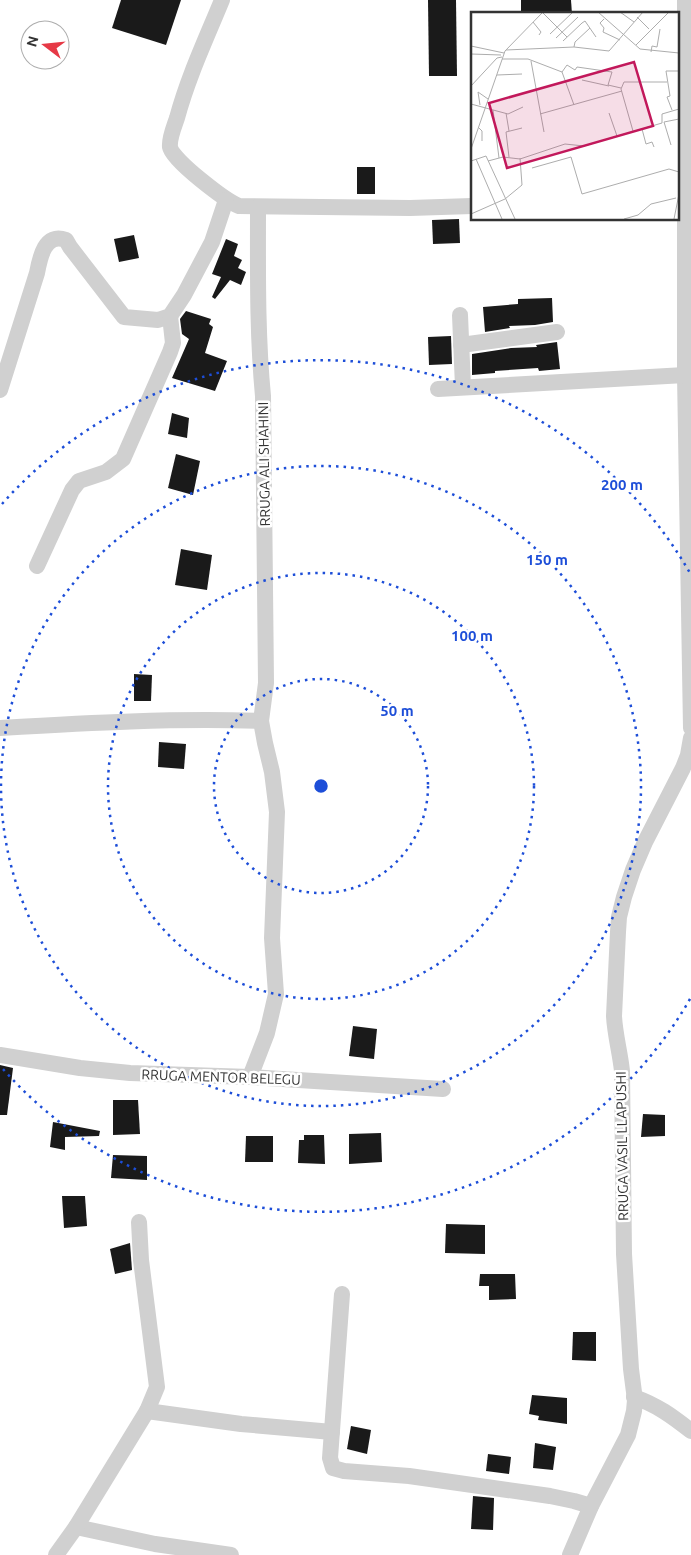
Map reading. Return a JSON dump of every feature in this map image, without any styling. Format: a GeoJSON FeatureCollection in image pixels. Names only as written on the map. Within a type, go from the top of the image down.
{"type":"FeatureCollection","features":[{"type":"Feature","properties":{"kind":"street"},"geometry":{"type":"LineString","coordinates":[[222,0],[188,81],[171,139],[170,149],[180,162],[226,200],[239,206],[410,208],[471,206]]}},
{"type":"Feature","properties":{"kind":"street"},"geometry":{"type":"LineString","coordinates":[[685,0],[688,113],[681,207],[691,728]]}},
{"type":"Feature","properties":{"kind":"street"},"geometry":{"type":"LineString","coordinates":[[0,390],[41,256],[50,241],[55,238],[66,240],[124,317],[158,320],[170,316],[184,295],[208,249],[226,200]]}},
{"type":"Feature","properties":{"kind":"street","name":"RRUGA ALI SHAHINI"},"geometry":{"type":"LineString","coordinates":[[250,1077],[267,1033],[276,994],[272,938],[277,812],[274,781],[264,743],[261,721],[266,674],[263,396],[259,356],[258,313],[258,207]]}},
{"type":"Feature","properties":{"kind":"street"},"geometry":{"type":"LineString","coordinates":[[460,315],[463,387]]}},
{"type":"Feature","properties":{"kind":"street"},"geometry":{"type":"LineString","coordinates":[[37,566],[72,490],[79,481],[106,472],[123,459],[173,343],[170,316]]}},
{"type":"Feature","properties":{"kind":"street"},"geometry":{"type":"LineString","coordinates":[[461,345],[558,332]]}},
{"type":"Feature","properties":{"kind":"street"},"geometry":{"type":"LineString","coordinates":[[438,389],[685,376]]}},
{"type":"Feature","properties":{"kind":"street"},"geometry":{"type":"LineString","coordinates":[[0,728],[171,721],[261,721]]}},
{"type":"Feature","properties":{"kind":"street","name":"RRUGA VASIL LLAPUSHI"},"geometry":{"type":"LineString","coordinates":[[570,1555],[591,1506],[628,1435],[634,1411],[624,1254],[622,1071],[614,1030],[618,932],[624,897],[633,870],[683,768],[691,738]]}},
{"type":"Feature","properties":{"kind":"street","name":"RRUGA MENTOR BELEGU"},"geometry":{"type":"LineString","coordinates":[[0,1055],[80,1068],[130,1073],[250,1077],[443,1089]]}},
{"type":"Feature","properties":{"kind":"street"},"geometry":{"type":"LineString","coordinates":[[56,1555],[76,1527],[147,1411],[157,1388],[141,1260],[139,1222]]}},
{"type":"Feature","properties":{"kind":"street"},"geometry":{"type":"LineString","coordinates":[[342,1294],[330,1464],[332,1468],[409,1476],[531,1493],[591,1506]]}},
{"type":"Feature","properties":{"kind":"street"},"geometry":{"type":"LineString","coordinates":[[634,1397],[647,1401],[669,1413],[691,1431]]}},
{"type":"Feature","properties":{"kind":"street"},"geometry":{"type":"LineString","coordinates":[[147,1411],[241,1424],[332,1432]]}},
{"type":"Feature","properties":{"kind":"street"},"geometry":{"type":"LineString","coordinates":[[76,1527],[155,1544],[231,1555]]}},
{"type":"Feature","properties":{"kind":"building"},"geometry":{"type":"Polygon","coordinates":[[[121,0],[181,0],[166,45],[112,28],[121,0]]]}},
{"type":"Feature","properties":{"kind":"building"},"geometry":{"type":"Polygon","coordinates":[[[428,0],[456,0],[457,76],[429,76],[428,0]]]}},
{"type":"Feature","properties":{"kind":"building"},"geometry":{"type":"Polygon","coordinates":[[[521,0],[571,0],[572,12],[521,12],[521,0]]]}},
{"type":"Feature","properties":{"kind":"building"},"geometry":{"type":"Polygon","coordinates":[[[357,167],[375,167],[375,194],[357,194],[357,167]]]}},
{"type":"Feature","properties":{"kind":"building"},"geometry":{"type":"Polygon","coordinates":[[[459,219],[460,243],[433,244],[432,220],[459,219]]]}},
{"type":"Feature","properties":{"kind":"building"},"geometry":{"type":"Polygon","coordinates":[[[134,235],[139,258],[119,262],[114,239],[134,235]]]}},
{"type":"Feature","properties":{"kind":"building"},"geometry":{"type":"Polygon","coordinates":[[[226,239],[238,244],[234,256],[242,260],[238,268],[246,272],[241,285],[230,280],[215,299],[212,297],[221,277],[212,274],[226,239]]]}},
{"type":"Feature","properties":{"kind":"building"},"geometry":{"type":"Polygon","coordinates":[[[552,298],[553,322],[509,326],[510,328],[485,332],[483,307],[518,304],[518,299],[552,298]]]}},
{"type":"Feature","properties":{"kind":"building"},"geometry":{"type":"Polygon","coordinates":[[[186,311],[211,319],[209,324],[213,327],[205,353],[227,361],[215,391],[172,378],[189,339],[182,334],[180,319],[186,311]]]}},
{"type":"Feature","properties":{"kind":"building"},"geometry":{"type":"Polygon","coordinates":[[[451,336],[452,364],[429,365],[428,337],[451,336]]]}},
{"type":"Feature","properties":{"kind":"building"},"geometry":{"type":"Polygon","coordinates":[[[557,342],[560,369],[539,371],[538,368],[495,371],[495,373],[472,375],[472,354],[511,348],[537,347],[536,345],[557,342]]]}},
{"type":"Feature","properties":{"kind":"building"},"geometry":{"type":"Polygon","coordinates":[[[172,413],[189,418],[187,438],[168,434],[172,413]]]}},
{"type":"Feature","properties":{"kind":"building"},"geometry":{"type":"Polygon","coordinates":[[[176,454],[200,461],[193,495],[168,488],[176,454]]]}},
{"type":"Feature","properties":{"kind":"building"},"geometry":{"type":"Polygon","coordinates":[[[181,549],[212,555],[207,590],[175,585],[181,549]]]}},
{"type":"Feature","properties":{"kind":"building"},"geometry":{"type":"Polygon","coordinates":[[[134,674],[152,675],[151,701],[134,701],[134,674]]]}},
{"type":"Feature","properties":{"kind":"building"},"geometry":{"type":"Polygon","coordinates":[[[159,742],[186,744],[184,769],[158,767],[159,742]]]}},
{"type":"Feature","properties":{"kind":"building"},"geometry":{"type":"Polygon","coordinates":[[[353,1026],[377,1029],[374,1059],[349,1056],[353,1026]]]}},
{"type":"Feature","properties":{"kind":"building"},"geometry":{"type":"Polygon","coordinates":[[[0,1065],[13,1068],[7,1115],[0,1115],[0,1065]]]}},
{"type":"Feature","properties":{"kind":"building"},"geometry":{"type":"Polygon","coordinates":[[[113,1100],[138,1100],[140,1134],[113,1135],[113,1100]]]}},
{"type":"Feature","properties":{"kind":"building"},"geometry":{"type":"Polygon","coordinates":[[[643,1114],[665,1115],[665,1136],[641,1137],[643,1114]]]}},
{"type":"Feature","properties":{"kind":"building"},"geometry":{"type":"Polygon","coordinates":[[[53,1122],[100,1131],[99,1136],[65,1137],[65,1150],[50,1147],[53,1122]]]}},
{"type":"Feature","properties":{"kind":"building"},"geometry":{"type":"Polygon","coordinates":[[[381,1133],[382,1162],[349,1164],[349,1134],[381,1133]]]}},
{"type":"Feature","properties":{"kind":"building"},"geometry":{"type":"Polygon","coordinates":[[[304,1135],[324,1135],[325,1164],[298,1163],[299,1140],[304,1140],[304,1135]]]}},
{"type":"Feature","properties":{"kind":"building"},"geometry":{"type":"Polygon","coordinates":[[[246,1136],[273,1136],[273,1162],[245,1162],[246,1136]]]}},
{"type":"Feature","properties":{"kind":"building"},"geometry":{"type":"Polygon","coordinates":[[[113,1155],[147,1156],[147,1180],[111,1178],[113,1155]]]}},
{"type":"Feature","properties":{"kind":"building"},"geometry":{"type":"Polygon","coordinates":[[[62,1196],[85,1196],[87,1226],[64,1228],[62,1196]]]}},
{"type":"Feature","properties":{"kind":"building"},"geometry":{"type":"Polygon","coordinates":[[[446,1224],[485,1225],[485,1254],[445,1253],[446,1224]]]}},
{"type":"Feature","properties":{"kind":"building"},"geometry":{"type":"Polygon","coordinates":[[[130,1243],[132,1270],[115,1274],[110,1249],[130,1243]]]}},
{"type":"Feature","properties":{"kind":"building"},"geometry":{"type":"Polygon","coordinates":[[[480,1274],[515,1274],[516,1299],[489,1300],[489,1286],[479,1286],[480,1274]]]}},
{"type":"Feature","properties":{"kind":"building"},"geometry":{"type":"Polygon","coordinates":[[[573,1332],[596,1332],[596,1361],[572,1360],[573,1332]]]}},
{"type":"Feature","properties":{"kind":"building"},"geometry":{"type":"Polygon","coordinates":[[[532,1395],[567,1398],[567,1424],[538,1420],[539,1416],[529,1414],[532,1395]]]}},
{"type":"Feature","properties":{"kind":"building"},"geometry":{"type":"Polygon","coordinates":[[[351,1426],[371,1430],[367,1454],[347,1449],[351,1426]]]}},
{"type":"Feature","properties":{"kind":"building"},"geometry":{"type":"Polygon","coordinates":[[[535,1443],[556,1447],[553,1470],[533,1468],[535,1443]]]}},
{"type":"Feature","properties":{"kind":"building"},"geometry":{"type":"Polygon","coordinates":[[[488,1454],[511,1457],[509,1474],[486,1471],[488,1454]]]}},
{"type":"Feature","properties":{"kind":"building"},"geometry":{"type":"Polygon","coordinates":[[[473,1496],[494,1498],[493,1530],[471,1529],[473,1496]]]}}]}
